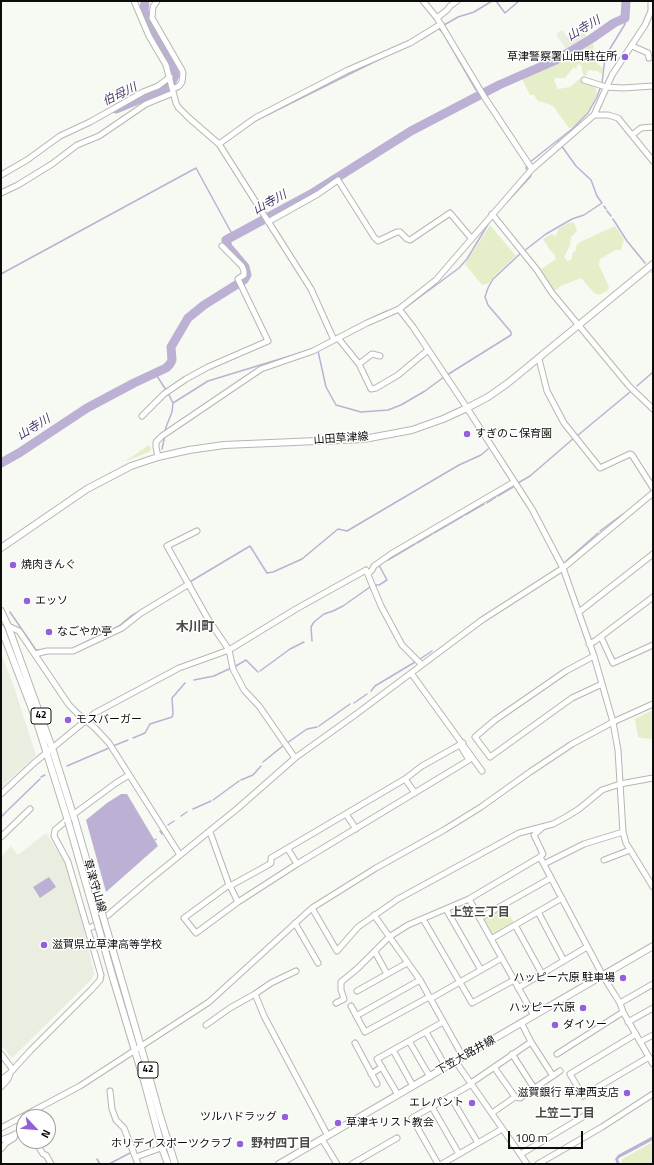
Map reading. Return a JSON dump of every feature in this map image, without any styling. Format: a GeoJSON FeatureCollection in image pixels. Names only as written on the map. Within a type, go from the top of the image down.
{"type":"FeatureCollection","features":[{"type":"Feature","properties":{"kind":"main road","name":"山田草津線"},"geometry":{"type":"LineString","coordinates":[[1,548],[107,477],[131,466],[158,457],[189,450],[224,445],[364,439],[412,430],[443,419],[488,397],[508,383],[653,264]]}},
{"type":"Feature","properties":{"kind":"main road","name":"草津守山線"},"geometry":{"type":"LineString","coordinates":[[1,611],[8,626],[52,748],[74,814],[168,1145],[175,1164]]}},
{"type":"Feature","properties":{"kind":"main road","name":"草津守山線"},"geometry":{"type":"LineString","coordinates":[[1,628],[37,722],[68,820],[123,1008],[134,1052],[145,1084],[162,1148],[168,1164]]}},
{"type":"Feature","properties":{"kind":"main road","name":"下笠大路井線"},"geometry":{"type":"LineString","coordinates":[[279,1164],[456,1062],[462,1057],[522,1024],[653,946]]}},
{"type":"Feature","properties":{"kind":"street"},"geometry":{"type":"LineString","coordinates":[[134,1],[149,36],[166,65],[178,107],[219,144],[311,290],[336,339],[359,364],[371,389],[405,369],[428,350]]}},
{"type":"Feature","properties":{"kind":"street"},"geometry":{"type":"LineString","coordinates":[[1,193],[18,185],[52,164],[77,145],[99,136],[146,104],[173,91],[179,86],[182,82],[182,70],[152,18],[153,8],[157,1]]}},
{"type":"Feature","properties":{"kind":"street"},"geometry":{"type":"LineString","coordinates":[[423,1],[437,18],[485,98],[532,169]]}},
{"type":"Feature","properties":{"kind":"street"},"geometry":{"type":"LineString","coordinates":[[437,18],[457,1]]}},
{"type":"Feature","properties":{"kind":"street"},"geometry":{"type":"LineString","coordinates":[[158,457],[156,442],[162,436],[261,369],[313,351],[399,309],[436,280],[532,169],[594,115],[612,74],[641,34],[651,11],[651,1]]}},
{"type":"Feature","properties":{"kind":"street"},"geometry":{"type":"LineString","coordinates":[[219,144],[255,118],[346,71],[410,43],[440,24]]}},
{"type":"Feature","properties":{"kind":"street"},"geometry":{"type":"LineString","coordinates":[[632,46],[648,53],[649,58]]}},
{"type":"Feature","properties":{"kind":"street"},"geometry":{"type":"LineString","coordinates":[[1,175],[27,160],[60,136],[90,122],[143,92],[158,86],[170,77]]}},
{"type":"Feature","properties":{"kind":"street"},"geometry":{"type":"LineString","coordinates":[[584,80],[606,87],[623,88],[653,86]]}},
{"type":"Feature","properties":{"kind":"street"},"geometry":{"type":"LineString","coordinates":[[594,115],[608,115],[618,118],[653,161]]}},
{"type":"Feature","properties":{"kind":"street"},"geometry":{"type":"LineString","coordinates":[[632,135],[641,128],[653,127]]}},
{"type":"Feature","properties":{"kind":"street"},"geometry":{"type":"LineString","coordinates":[[268,222],[318,194],[338,180],[378,241],[397,232],[400,232],[407,240],[410,240],[450,213],[471,238]]}},
{"type":"Feature","properties":{"kind":"street"},"geometry":{"type":"LineString","coordinates":[[492,214],[537,270],[552,293],[628,386],[653,409]]}},
{"type":"Feature","properties":{"kind":"street"},"geometry":{"type":"LineString","coordinates":[[142,416],[164,394],[186,379],[208,367],[268,341],[238,280],[244,275],[242,266],[222,246]]}},
{"type":"Feature","properties":{"kind":"street"},"geometry":{"type":"LineString","coordinates":[[399,309],[413,327],[467,408],[532,509],[563,568],[594,656],[613,720],[618,750],[623,832],[626,843],[653,886]]}},
{"type":"Feature","properties":{"kind":"street"},"geometry":{"type":"LineString","coordinates":[[359,364],[372,354],[380,356]]}},
{"type":"Feature","properties":{"kind":"street"},"geometry":{"type":"LineString","coordinates":[[538,359],[547,391],[564,423],[600,468],[630,454],[653,488]]}},
{"type":"Feature","properties":{"kind":"street"},"geometry":{"type":"LineString","coordinates":[[368,574],[374,566],[391,554],[514,482]]}},
{"type":"Feature","properties":{"kind":"street"},"geometry":{"type":"LineString","coordinates":[[88,928],[92,927],[108,915],[210,832],[295,758],[499,608],[563,568],[652,495]]}},
{"type":"Feature","properties":{"kind":"street"},"geometry":{"type":"LineString","coordinates":[[197,531],[167,546],[208,619],[229,650],[233,669],[244,690],[258,706],[295,758]]}},
{"type":"Feature","properties":{"kind":"street"},"geometry":{"type":"LineString","coordinates":[[579,612],[653,554]]}},
{"type":"Feature","properties":{"kind":"street"},"geometry":{"type":"LineString","coordinates":[[1,794],[52,748],[95,713],[180,668],[229,650],[296,609],[366,570],[381,606],[402,645],[421,664]]}},
{"type":"Feature","properties":{"kind":"street"},"geometry":{"type":"LineString","coordinates":[[36,654],[47,651],[73,651],[122,628],[141,613],[189,584]]}},
{"type":"Feature","properties":{"kind":"street"},"geometry":{"type":"LineString","coordinates":[[589,644],[601,637],[653,596]]}},
{"type":"Feature","properties":{"kind":"street"},"geometry":{"type":"LineString","coordinates":[[8,626],[19,631],[36,654],[66,702],[109,743],[180,855]]}},
{"type":"Feature","properties":{"kind":"street"},"geometry":{"type":"LineString","coordinates":[[601,637],[613,663],[653,645]]}},
{"type":"Feature","properties":{"kind":"street"},"geometry":{"type":"LineString","coordinates":[[594,656],[566,671],[495,720],[475,737],[490,757],[572,698],[602,684]]}},
{"type":"Feature","properties":{"kind":"street"},"geometry":{"type":"LineString","coordinates":[[411,672],[461,744],[482,771]]}},
{"type":"Feature","properties":{"kind":"street"},"geometry":{"type":"LineString","coordinates":[[1,1128],[80,1086],[209,1002],[312,908],[376,868],[444,830],[481,807],[572,744],[613,720],[653,704]]}},
{"type":"Feature","properties":{"kind":"street"},"geometry":{"type":"LineString","coordinates":[[461,744],[469,760],[297,864],[238,902],[196,933],[184,918],[229,885],[268,866],[271,863],[271,858],[405,779],[422,766],[461,744]]}},
{"type":"Feature","properties":{"kind":"street"},"geometry":{"type":"LineString","coordinates":[[74,814],[129,775]]}},
{"type":"Feature","properties":{"kind":"street"},"geometry":{"type":"LineString","coordinates":[[312,908],[337,952],[358,927],[398,899],[519,833],[548,824],[553,824],[579,809],[602,790],[620,784],[653,778]]}},
{"type":"Feature","properties":{"kind":"street"},"geometry":{"type":"LineString","coordinates":[[405,779],[415,793]]}},
{"type":"Feature","properties":{"kind":"street"},"geometry":{"type":"LineString","coordinates":[[1,837],[30,809]]}},
{"type":"Feature","properties":{"kind":"street"},"geometry":{"type":"LineString","coordinates":[[346,814],[356,829]]}},
{"type":"Feature","properties":{"kind":"street"},"geometry":{"type":"LineString","coordinates":[[1,1080],[100,980],[102,976],[68,862],[54,836],[55,830],[68,820]]}},
{"type":"Feature","properties":{"kind":"street"},"geometry":{"type":"LineString","coordinates":[[548,824],[534,835],[542,854],[540,857],[587,947],[620,1003],[628,1022],[653,1064]]}},
{"type":"Feature","properties":{"kind":"street"},"geometry":{"type":"LineString","coordinates":[[210,832],[229,885],[238,902]]}},
{"type":"Feature","properties":{"kind":"street"},"geometry":{"type":"LineString","coordinates":[[544,864],[584,844],[623,832]]}},
{"type":"Feature","properties":{"kind":"street"},"geometry":{"type":"LineString","coordinates":[[288,849],[297,864]]}},
{"type":"Feature","properties":{"kind":"street"},"geometry":{"type":"LineString","coordinates":[[604,860],[630,850]]}},
{"type":"Feature","properties":{"kind":"street"},"geometry":{"type":"LineString","coordinates":[[336,1003],[344,999],[341,990],[341,982],[390,937],[408,925],[469,899],[540,857]]}},
{"type":"Feature","properties":{"kind":"street"},"geometry":{"type":"LineString","coordinates":[[480,918],[551,878]]}},
{"type":"Feature","properties":{"kind":"street"},"geometry":{"type":"LineString","coordinates":[[491,938],[562,898]]}},
{"type":"Feature","properties":{"kind":"street"},"geometry":{"type":"LineString","coordinates":[[469,899],[534,1016]]}},
{"type":"Feature","properties":{"kind":"street"},"geometry":{"type":"LineString","coordinates":[[446,909],[481,970]]}},
{"type":"Feature","properties":{"kind":"street"},"geometry":{"type":"LineString","coordinates":[[538,912],[564,961]]}},
{"type":"Feature","properties":{"kind":"street"},"geometry":{"type":"LineString","coordinates":[[374,916],[420,980],[462,1057]]}},
{"type":"Feature","properties":{"kind":"street"},"geometry":{"type":"LineString","coordinates":[[423,919],[472,1003],[514,980]]}},
{"type":"Feature","properties":{"kind":"street"},"geometry":{"type":"LineString","coordinates":[[295,923],[318,963]]}},
{"type":"Feature","properties":{"kind":"street"},"geometry":{"type":"LineString","coordinates":[[515,924],[542,974]]}},
{"type":"Feature","properties":{"kind":"street"},"geometry":{"type":"LineString","coordinates":[[518,988],[587,947]]}},
{"type":"Feature","properties":{"kind":"street"},"geometry":{"type":"LineString","coordinates":[[375,952],[387,974]]}},
{"type":"Feature","properties":{"kind":"street"},"geometry":{"type":"LineString","coordinates":[[351,1006],[365,1032],[502,958]]}},
{"type":"Feature","properties":{"kind":"street"},"geometry":{"type":"LineString","coordinates":[[358,991],[408,963]]}},
{"type":"Feature","properties":{"kind":"street"},"geometry":{"type":"LineString","coordinates":[[206,1025],[230,1008],[271,983],[296,971]]}},
{"type":"Feature","properties":{"kind":"street"},"geometry":{"type":"LineString","coordinates":[[356,1016],[420,980]]}},
{"type":"Feature","properties":{"kind":"street"},"geometry":{"type":"LineString","coordinates":[[620,1003],[653,984]]}},
{"type":"Feature","properties":{"kind":"street"},"geometry":{"type":"LineString","coordinates":[[255,994],[264,1016],[337,1164]]}},
{"type":"Feature","properties":{"kind":"street"},"geometry":{"type":"LineString","coordinates":[[628,1022],[653,1008]]}},
{"type":"Feature","properties":{"kind":"street"},"geometry":{"type":"LineString","coordinates":[[557,1054],[623,1012]]}},
{"type":"Feature","properties":{"kind":"street"},"geometry":{"type":"LineString","coordinates":[[398,1095],[377,1059],[443,1022]]}},
{"type":"Feature","properties":{"kind":"street"},"geometry":{"type":"LineString","coordinates":[[522,1024],[531,1042],[553,1076]]}},
{"type":"Feature","properties":{"kind":"street"},"geometry":{"type":"LineString","coordinates":[[426,1032],[446,1067]]}},
{"type":"Feature","properties":{"kind":"street"},"geometry":{"type":"LineString","coordinates":[[636,1034],[570,1074],[583,1096],[649,1057]]}},
{"type":"Feature","properties":{"kind":"street"},"geometry":{"type":"LineString","coordinates":[[640,1042],[653,1035]]}},
{"type":"Feature","properties":{"kind":"street"},"geometry":{"type":"LineString","coordinates":[[409,1041],[430,1077]]}},
{"type":"Feature","properties":{"kind":"street"},"geometry":{"type":"LineString","coordinates":[[438,1164],[412,1118],[471,1083],[531,1042]]}},
{"type":"Feature","properties":{"kind":"street"},"geometry":{"type":"LineString","coordinates":[[355,1043],[377,1084]]}},
{"type":"Feature","properties":{"kind":"street"},"geometry":{"type":"LineString","coordinates":[[393,1050],[413,1086]]}},
{"type":"Feature","properties":{"kind":"street"},"geometry":{"type":"LineString","coordinates":[[1,1054],[11,1071]]}},
{"type":"Feature","properties":{"kind":"street"},"geometry":{"type":"LineString","coordinates":[[512,1054],[534,1088]]}},
{"type":"Feature","properties":{"kind":"street"},"geometry":{"type":"LineString","coordinates":[[456,1062],[527,1164]]}},
{"type":"Feature","properties":{"kind":"street"},"geometry":{"type":"LineString","coordinates":[[371,1074],[382,1067]]}},
{"type":"Feature","properties":{"kind":"street"},"geometry":{"type":"LineString","coordinates":[[494,1067],[514,1097]]}},
{"type":"Feature","properties":{"kind":"street"},"geometry":{"type":"LineString","coordinates":[[1,1087],[8,1079],[11,1071]]}},
{"type":"Feature","properties":{"kind":"street"},"geometry":{"type":"LineString","coordinates":[[492,1113],[514,1097],[520,1098],[560,1071]]}},
{"type":"Feature","properties":{"kind":"street"},"geometry":{"type":"LineString","coordinates":[[110,1091],[112,1109],[116,1120],[124,1128],[138,1164]]}},
{"type":"Feature","properties":{"kind":"street"},"geometry":{"type":"LineString","coordinates":[[538,1164],[602,1127],[653,1094]]}},
{"type":"Feature","properties":{"kind":"street"},"geometry":{"type":"LineString","coordinates":[[450,1096],[478,1143]]}},
{"type":"Feature","properties":{"kind":"street"},"geometry":{"type":"LineString","coordinates":[[432,1107],[459,1154]]}},
{"type":"Feature","properties":{"kind":"street"},"geometry":{"type":"LineString","coordinates":[[520,1154],[591,1112]]}},
{"type":"Feature","properties":{"kind":"street"},"geometry":{"type":"LineString","coordinates":[[442,1164],[502,1129]]}},
{"type":"Feature","properties":{"kind":"street"},"geometry":{"type":"LineString","coordinates":[[1,1140],[15,1134]]}},
{"type":"Feature","properties":{"kind":"street"},"geometry":{"type":"LineString","coordinates":[[1,1149],[6,1143],[14,1138],[15,1134]]}},
{"type":"Feature","properties":{"kind":"street"},"geometry":{"type":"LineString","coordinates":[[352,1164],[397,1138]]}},
{"type":"Feature","properties":{"kind":"street"},"geometry":{"type":"LineString","coordinates":[[136,1157],[168,1145]]}},
{"type":"Feature","properties":{"kind":"street"},"geometry":{"type":"LineString","coordinates":[[40,1149],[43,1154],[46,1155],[51,1164]]}},
{"type":"Feature","properties":{"kind":"shaded area"},"geometry":{"type":"Polygon","coordinates":[[[562,30],[569,39],[583,30],[587,37],[566,49],[556,34],[562,30]]]}},
{"type":"Feature","properties":{"kind":"shaded area"},"geometry":{"type":"Polygon","coordinates":[[[1,653],[14,687],[36,755],[1,788],[1,653]]]}},
{"type":"Feature","properties":{"kind":"shaded area"},"geometry":{"type":"Polygon","coordinates":[[[121,794],[127,794],[158,846],[106,892],[86,820],[121,794]]]}},
{"type":"Feature","properties":{"kind":"shaded area","name":"滋賀県立草津高等学校"},"geometry":{"type":"Polygon","coordinates":[[[46,833],[65,863],[81,918],[94,972],[93,978],[12,1058],[1,1045],[1,857],[11,846],[18,855],[46,833]]]}},
{"type":"Feature","properties":{"kind":"shaded area"},"geometry":{"type":"Polygon","coordinates":[[[49,877],[56,887],[40,898],[33,887],[49,877]]]}},
{"type":"Feature","properties":{"kind":"shaded area"},"geometry":{"type":"Polygon","coordinates":[[[653,1136],[653,1140],[619,1158],[618,1160],[620,1164],[617,1164],[615,1159],[618,1155],[653,1136]]]}},
{"type":"Feature","properties":{"kind":"green space"},"geometry":{"type":"Polygon","coordinates":[[[591,41],[594,46],[593,51],[597,57],[595,61],[603,69],[602,74],[597,71],[588,70],[586,76],[584,76],[580,64],[577,65],[577,68],[575,69],[574,67],[565,78],[555,78],[554,81],[558,89],[570,87],[578,80],[586,78],[592,86],[596,88],[597,95],[589,111],[582,119],[569,128],[553,106],[538,101],[534,95],[530,95],[522,79],[526,74],[528,75],[538,69],[542,70],[547,65],[563,57],[569,58],[573,51],[591,41]]]}},
{"type":"Feature","properties":{"kind":"green space"},"geometry":{"type":"Polygon","coordinates":[[[570,222],[574,223],[577,229],[571,237],[570,245],[564,257],[567,261],[571,260],[573,252],[576,251],[576,246],[580,242],[615,226],[624,239],[621,250],[616,250],[600,259],[599,265],[609,287],[607,291],[599,295],[594,293],[581,278],[561,286],[556,290],[552,290],[540,270],[556,259],[543,239],[552,234],[555,236],[558,229],[570,222]]]}},
{"type":"Feature","properties":{"kind":"green space"},"geometry":{"type":"Polygon","coordinates":[[[490,225],[516,256],[494,276],[489,283],[482,285],[465,264],[490,225]]]}},
{"type":"Feature","properties":{"kind":"green space"},"geometry":{"type":"Polygon","coordinates":[[[149,445],[151,449],[149,452],[124,462],[149,445]]]}},
{"type":"Feature","properties":{"kind":"green space"},"geometry":{"type":"Polygon","coordinates":[[[653,710],[653,739],[638,737],[635,719],[653,710]]]}},
{"type":"Feature","properties":{"kind":"green space"},"geometry":{"type":"Polygon","coordinates":[[[505,906],[514,923],[494,935],[492,934],[484,918],[505,906]]]}},
{"type":"Feature","properties":{"kind":"green space"},"geometry":{"type":"Polygon","coordinates":[[[653,1142],[653,1164],[622,1163],[622,1159],[653,1142]]]}},
{"type":"Feature","properties":{"kind":"waterway","name":"伯母川"},"geometry":{"type":"LineString","coordinates":[[116,109],[168,87],[175,75],[173,66],[157,41],[147,20],[144,11],[145,1]]}},
{"type":"Feature","properties":{"kind":"waterway"},"geometry":{"type":"LineString","coordinates":[[444,25],[458,17],[474,12],[492,1]]}},
{"type":"Feature","properties":{"kind":"waterway"},"geometry":{"type":"LineString","coordinates":[[496,1],[505,13],[519,1]]}},
{"type":"Feature","properties":{"kind":"waterway","name":"山寺川"},"geometry":{"type":"LineString","coordinates":[[1,463],[19,453],[87,408],[166,368],[172,360],[171,347],[188,318],[204,305],[244,280],[247,275],[245,267],[228,247],[226,240],[311,194],[411,131],[499,85],[556,60],[614,23],[625,18],[626,1]]}},
{"type":"Feature","properties":{"kind":"waterway"},"geometry":{"type":"LineString","coordinates":[[530,162],[572,129],[588,113],[597,97],[602,83],[605,58],[625,24],[625,18]]}},
{"type":"Feature","properties":{"kind":"waterway"},"geometry":{"type":"LineString","coordinates":[[422,39],[441,27]]}},
{"type":"Feature","properties":{"kind":"waterway"},"geometry":{"type":"LineString","coordinates":[[439,29],[443,33],[476,90],[480,91]]}},
{"type":"Feature","properties":{"kind":"waterway"},"geometry":{"type":"LineString","coordinates":[[253,122],[384,57]]}},
{"type":"Feature","properties":{"kind":"waterway"},"geometry":{"type":"LineString","coordinates":[[524,251],[546,234],[572,219],[584,215],[602,203],[597,196],[591,180],[576,166],[558,141]]}},
{"type":"Feature","properties":{"kind":"waterway"},"geometry":{"type":"LineString","coordinates":[[507,202],[531,176],[526,168],[527,165]]}},
{"type":"Feature","properties":{"kind":"waterway"},"geometry":{"type":"LineString","coordinates":[[1,274],[196,168],[231,232]]}},
{"type":"Feature","properties":{"kind":"waterway"},"geometry":{"type":"LineString","coordinates":[[607,211],[611,216]]}},
{"type":"Feature","properties":{"kind":"waterway"},"geometry":{"type":"LineString","coordinates":[[613,219],[627,241],[645,263]]}},
{"type":"Feature","properties":{"kind":"waterway"},"geometry":{"type":"LineString","coordinates":[[404,306],[405,308],[459,268],[467,259],[490,221]]}},
{"type":"Feature","properties":{"kind":"waterway"},"geometry":{"type":"LineString","coordinates":[[447,375],[511,335],[511,332],[488,305],[485,297],[493,279],[521,253]]}},
{"type":"Feature","properties":{"kind":"waterway"},"geometry":{"type":"LineString","coordinates":[[374,317],[387,311]]}},
{"type":"Feature","properties":{"kind":"waterway"},"geometry":{"type":"LineString","coordinates":[[168,393],[173,403],[208,381],[316,348]]}},
{"type":"Feature","properties":{"kind":"waterway"},"geometry":{"type":"LineString","coordinates":[[318,351],[326,387],[336,405],[361,412],[388,410],[401,405],[425,391],[444,377]]}},
{"type":"Feature","properties":{"kind":"waterway"},"geometry":{"type":"LineString","coordinates":[[637,386],[653,372]]}},
{"type":"Feature","properties":{"kind":"waterway"},"geometry":{"type":"LineString","coordinates":[[155,373],[166,390]]}},
{"type":"Feature","properties":{"kind":"waterway"},"geometry":{"type":"LineString","coordinates":[[577,436],[630,392]]}},
{"type":"Feature","properties":{"kind":"waterway"},"geometry":{"type":"LineString","coordinates":[[165,432],[172,412],[173,403]]}},
{"type":"Feature","properties":{"kind":"waterway"},"geometry":{"type":"LineString","coordinates":[[162,449],[165,435]]}},
{"type":"Feature","properties":{"kind":"waterway"},"geometry":{"type":"LineString","coordinates":[[518,483],[530,476],[574,438]]}},
{"type":"Feature","properties":{"kind":"waterway"},"geometry":{"type":"LineString","coordinates":[[188,583],[250,546],[267,573],[273,572],[302,559],[338,529],[347,531],[459,465],[481,455],[488,449]]}},
{"type":"Feature","properties":{"kind":"waterway"},"geometry":{"type":"LineString","coordinates":[[498,496],[513,487]]}},
{"type":"Feature","properties":{"kind":"waterway"},"geometry":{"type":"LineString","coordinates":[[487,503],[496,497]]}},
{"type":"Feature","properties":{"kind":"waterway"},"geometry":{"type":"LineString","coordinates":[[465,515],[484,504]]}},
{"type":"Feature","properties":{"kind":"waterway"},"geometry":{"type":"LineString","coordinates":[[600,531],[623,514]]}},
{"type":"Feature","properties":{"kind":"waterway"},"geometry":{"type":"LineString","coordinates":[[434,533],[463,516]]}},
{"type":"Feature","properties":{"kind":"waterway"},"geometry":{"type":"LineString","coordinates":[[565,562],[598,533]]}},
{"type":"Feature","properties":{"kind":"waterway"},"geometry":{"type":"LineString","coordinates":[[417,543],[432,534]]}},
{"type":"Feature","properties":{"kind":"waterway"},"geometry":{"type":"LineString","coordinates":[[388,560],[415,544]]}},
{"type":"Feature","properties":{"kind":"waterway"},"geometry":{"type":"LineString","coordinates":[[376,585],[379,585],[387,580],[379,565],[385,561]]}},
{"type":"Feature","properties":{"kind":"waterway"},"geometry":{"type":"LineString","coordinates":[[312,641],[311,627],[314,622],[324,614],[343,606],[370,587]]}},
{"type":"Feature","properties":{"kind":"waterway"},"geometry":{"type":"LineString","coordinates":[[78,646],[119,626],[131,616],[144,609]]}},
{"type":"Feature","properties":{"kind":"waterway"},"geometry":{"type":"LineString","coordinates":[[10,612],[36,650],[47,649]]}},
{"type":"Feature","properties":{"kind":"waterway"},"geometry":{"type":"LineString","coordinates":[[260,671],[290,649],[304,642]]}},
{"type":"Feature","properties":{"kind":"waterway"},"geometry":{"type":"LineString","coordinates":[[420,659],[432,651]]}},
{"type":"Feature","properties":{"kind":"waterway"},"geometry":{"type":"LineString","coordinates":[[236,666],[246,660],[258,672]]}},
{"type":"Feature","properties":{"kind":"waterway"},"geometry":{"type":"LineString","coordinates":[[371,691],[375,686],[415,662]]}},
{"type":"Feature","properties":{"kind":"waterway"},"geometry":{"type":"LineString","coordinates":[[194,680],[214,676],[231,668]]}},
{"type":"Feature","properties":{"kind":"waterway"},"geometry":{"type":"LineString","coordinates":[[133,738],[145,733],[150,724],[172,717],[172,698],[185,683]]}},
{"type":"Feature","properties":{"kind":"waterway"},"geometry":{"type":"LineString","coordinates":[[354,703],[367,694]]}},
{"type":"Feature","properties":{"kind":"waterway"},"geometry":{"type":"LineString","coordinates":[[319,726],[350,704]]}},
{"type":"Feature","properties":{"kind":"waterway"},"geometry":{"type":"LineString","coordinates":[[287,743],[307,729],[317,727]]}},
{"type":"Feature","properties":{"kind":"waterway"},"geometry":{"type":"LineString","coordinates":[[113,746],[128,740]]}},
{"type":"Feature","properties":{"kind":"waterway"},"geometry":{"type":"LineString","coordinates":[[263,762],[284,745]]}},
{"type":"Feature","properties":{"kind":"waterway"},"geometry":{"type":"LineString","coordinates":[[67,766],[109,748]]}},
{"type":"Feature","properties":{"kind":"waterway"},"geometry":{"type":"LineString","coordinates":[[241,780],[253,775],[261,766]]}},
{"type":"Feature","properties":{"kind":"waterway"},"geometry":{"type":"LineString","coordinates":[[41,777],[45,775]]}},
{"type":"Feature","properties":{"kind":"waterway"},"geometry":{"type":"LineString","coordinates":[[8,810],[40,779]]}},
{"type":"Feature","properties":{"kind":"waterway"},"geometry":{"type":"LineString","coordinates":[[213,800],[239,781]]}},
{"type":"Feature","properties":{"kind":"waterway"},"geometry":{"type":"LineString","coordinates":[[193,809],[211,801]]}},
{"type":"Feature","properties":{"kind":"waterway"},"geometry":{"type":"LineString","coordinates":[[1,817],[7,811]]}},
{"type":"Feature","properties":{"kind":"waterway"},"geometry":{"type":"LineString","coordinates":[[181,816],[187,812]]}},
{"type":"Feature","properties":{"kind":"waterway"},"geometry":{"type":"LineString","coordinates":[[168,825],[174,821]]}},
{"type":"Feature","properties":{"kind":"waterway"},"geometry":{"type":"LineString","coordinates":[[109,1164],[130,1153]]}},
{"type":"Feature","properties":{"kind":"waterway"},"geometry":{"type":"LineString","coordinates":[[97,1159],[100,1164]]}},
{"type":"Feature","properties":{"kind":"place","name":"草津警察署山田駐在所"},"geometry":{"type":"Point","coordinates":[625,57]}},
{"type":"Feature","properties":{"kind":"place","name":"すぎのこ保育園"},"geometry":{"type":"Point","coordinates":[467,434]}},
{"type":"Feature","properties":{"kind":"place","name":"焼肉きんぐ"},"geometry":{"type":"Point","coordinates":[13,565]}},
{"type":"Feature","properties":{"kind":"place","name":"エッソ"},"geometry":{"type":"Point","coordinates":[27,601]}},
{"type":"Feature","properties":{"kind":"place","name":"なごやか亭"},"geometry":{"type":"Point","coordinates":[49,632]}},
{"type":"Feature","properties":{"kind":"place","name":"モスバーガー"},"geometry":{"type":"Point","coordinates":[68,720]}},
{"type":"Feature","properties":{"kind":"place","name":"滋賀県立草津高等学校"},"geometry":{"type":"Point","coordinates":[44,945]}},
{"type":"Feature","properties":{"kind":"place","name":"ハッピー六原 駐車場"},"geometry":{"type":"Point","coordinates":[623,978]}},
{"type":"Feature","properties":{"kind":"place","name":"ハッピー六原"},"geometry":{"type":"Point","coordinates":[583,1008]}},
{"type":"Feature","properties":{"kind":"place","name":"ダイソー"},"geometry":{"type":"Point","coordinates":[555,1025]}},
{"type":"Feature","properties":{"kind":"place","name":"滋賀銀行 草津西支店"},"geometry":{"type":"Point","coordinates":[627,1093]}},
{"type":"Feature","properties":{"kind":"place","name":"エレパント"},"geometry":{"type":"Point","coordinates":[472,1103]}},
{"type":"Feature","properties":{"kind":"place","name":"ツルハドラッグ"},"geometry":{"type":"Point","coordinates":[285,1117]}},
{"type":"Feature","properties":{"kind":"place","name":"草津キリスト教会"},"geometry":{"type":"Point","coordinates":[338,1123]}},
{"type":"Feature","properties":{"kind":"place","name":"ホリデイスポーツクラブ"},"geometry":{"type":"Point","coordinates":[240,1144]}},
{"type":"Feature","properties":{"kind":"district","name":"木川町"},"geometry":{"type":"Point","coordinates":[195,628]}},
{"type":"Feature","properties":{"kind":"district","name":"上笠三丁目"},"geometry":{"type":"Point","coordinates":[480,913]}},
{"type":"Feature","properties":{"kind":"district","name":"上笠二丁目"},"geometry":{"type":"Point","coordinates":[565,1114]}},
{"type":"Feature","properties":{"kind":"district","name":"野村四丁目"},"geometry":{"type":"Point","coordinates":[281,1144]}}]}
